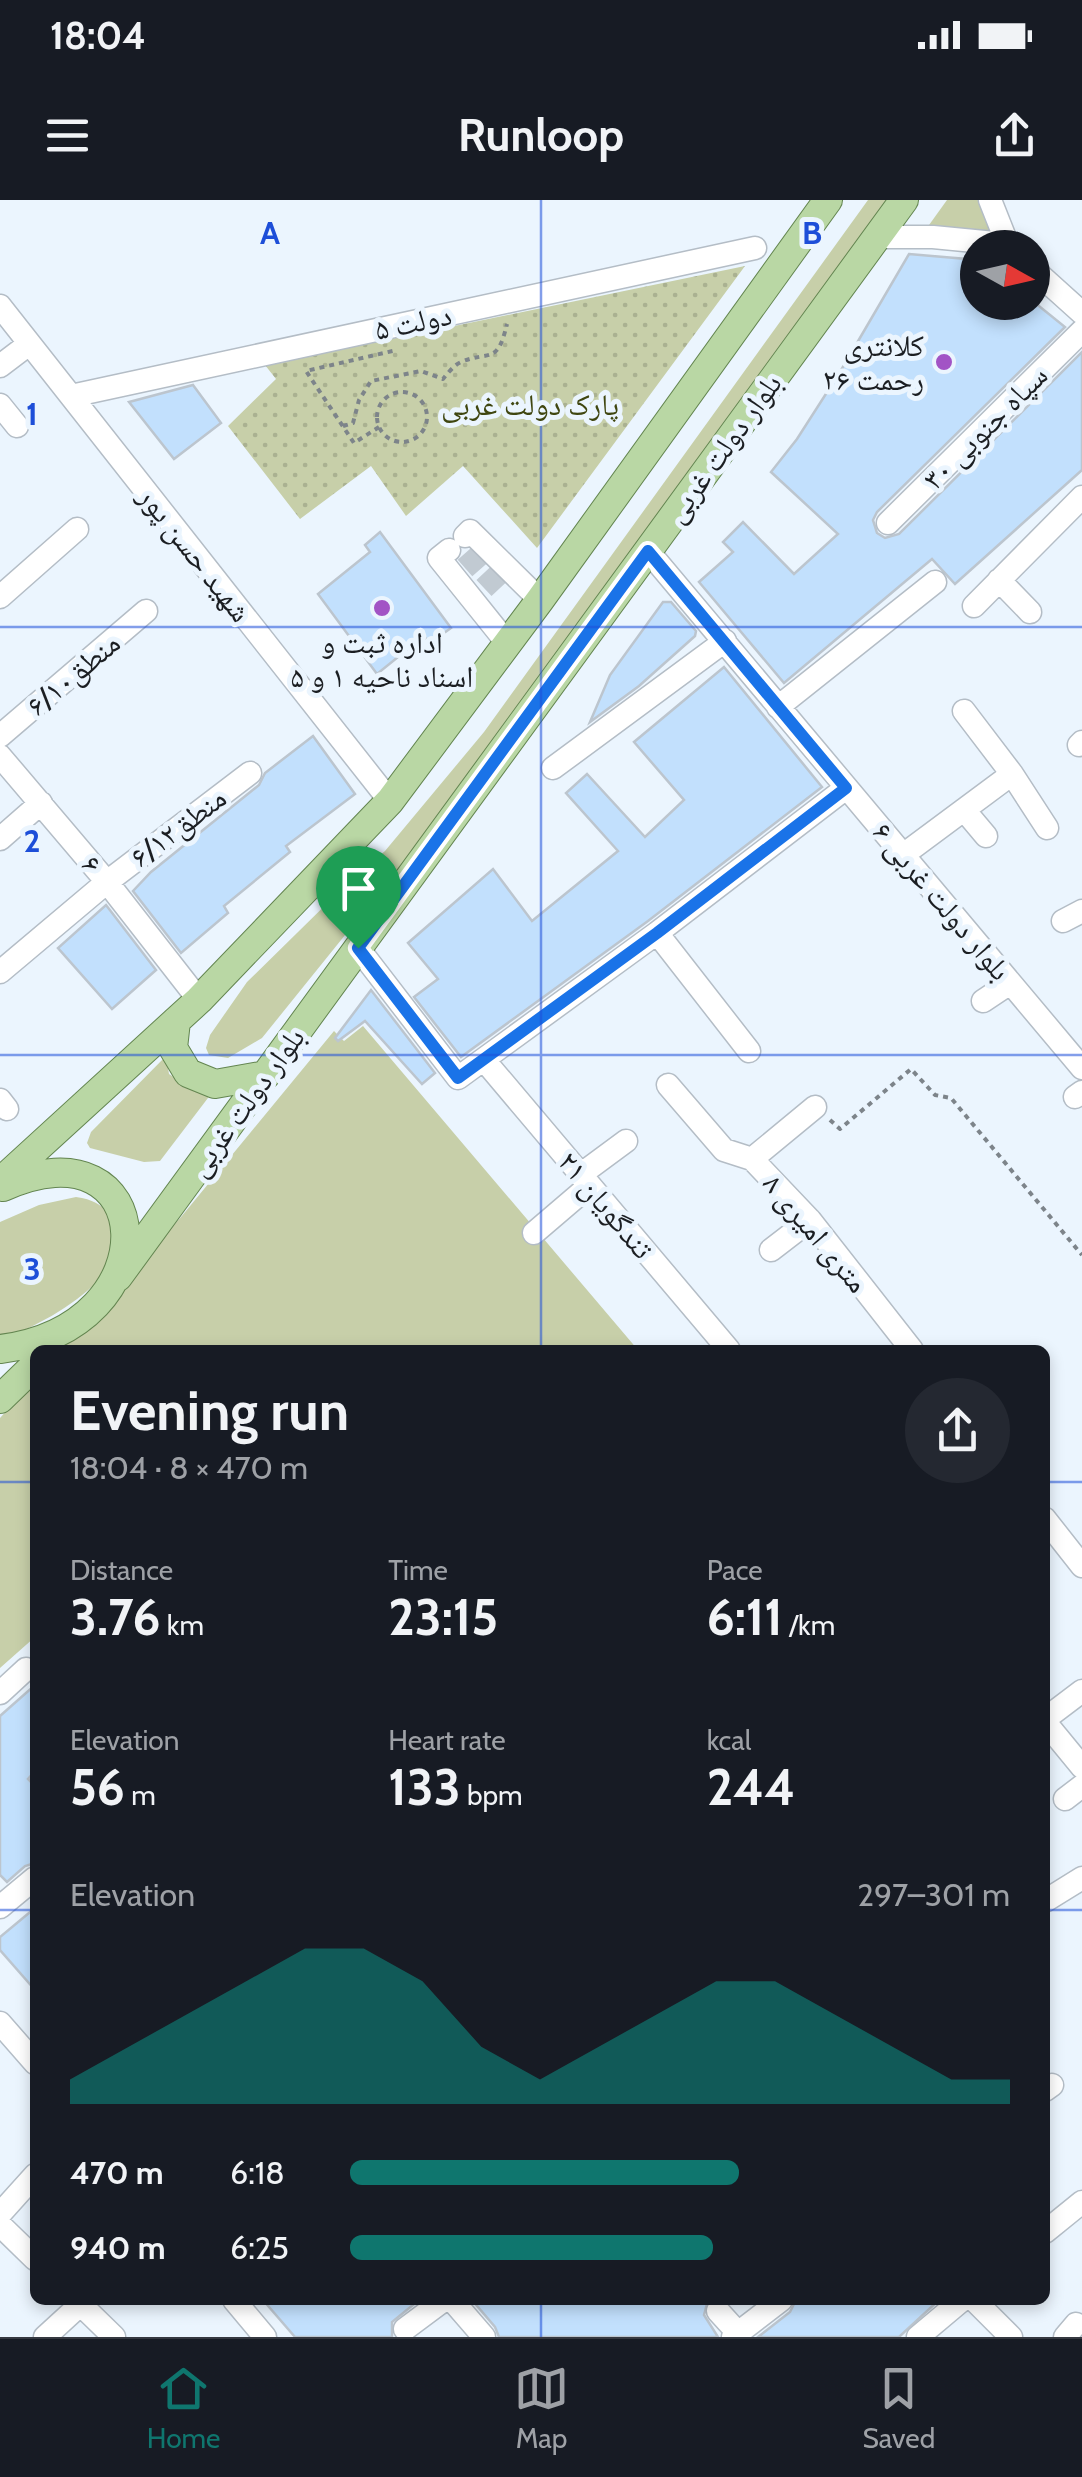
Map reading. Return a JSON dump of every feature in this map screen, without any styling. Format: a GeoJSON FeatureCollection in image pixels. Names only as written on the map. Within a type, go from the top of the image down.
{"type":"FeatureCollection","features":[{"type":"Feature","properties":{"kind":"main road","name":"بلوار دولت غربی"},"geometry":{"type":"LineString","coordinates":[[0,1186],[199,1000],[390,801],[828,200]]}},
{"type":"Feature","properties":{"kind":"main road","name":"بلوار دولت غربی"},"geometry":{"type":"LineString","coordinates":[[76,1324],[118,1277],[904,200]]}},
{"type":"Feature","properties":{"kind":"main road"},"geometry":{"type":"LineString","coordinates":[[176,1021],[173,1048],[188,1073],[215,1084],[266,1074]]}},
{"type":"Feature","properties":{"kind":"main road"},"geometry":{"type":"LineString","coordinates":[[0,1186],[25,1177],[79,1175],[105,1188],[124,1211],[128,1242],[118,1277]]}},
{"type":"Feature","properties":{"kind":"main road"},"geometry":{"type":"LineString","coordinates":[[0,1350],[31,1344],[76,1324]]}},
{"type":"Feature","properties":{"kind":"main road"},"geometry":{"type":"LineString","coordinates":[[55,1345],[76,1324]]}},
{"type":"Feature","properties":{"kind":"main road"},"geometry":{"type":"LineString","coordinates":[[0,1400],[30,1370]]}},
{"type":"Feature","properties":{"kind":"street"},"geometry":{"type":"LineString","coordinates":[[990,200],[1001,230]]}},
{"type":"Feature","properties":{"kind":"street"},"geometry":{"type":"LineString","coordinates":[[877,236],[960,240]]}},
{"type":"Feature","properties":{"kind":"street","name":"۵ دولت"},"geometry":{"type":"LineString","coordinates":[[70,396],[755,248]]}},
{"type":"Feature","properties":{"kind":"street"},"geometry":{"type":"LineString","coordinates":[[1050,284],[1082,312]]}},
{"type":"Feature","properties":{"kind":"street","name":"شهید حسن پور"},"geometry":{"type":"LineString","coordinates":[[0,306],[390,801]]}},
{"type":"Feature","properties":{"kind":"street","name":"۳۰ سپاه جنوبی"},"geometry":{"type":"LineString","coordinates":[[888,523],[1082,330]]}},
{"type":"Feature","properties":{"kind":"street"},"geometry":{"type":"LineString","coordinates":[[0,366],[29,344]]}},
{"type":"Feature","properties":{"kind":"street"},"geometry":{"type":"LineString","coordinates":[[0,405],[17,426]]}},
{"type":"Feature","properties":{"kind":"street"},"geometry":{"type":"LineString","coordinates":[[974,606],[1082,497]]}},
{"type":"Feature","properties":{"kind":"street"},"geometry":{"type":"LineString","coordinates":[[0,597],[78,529]]}},
{"type":"Feature","properties":{"kind":"street","name":"بلوار دولت غربی ۶"},"geometry":{"type":"LineString","coordinates":[[648,551],[1082,1068]]}},
{"type":"Feature","properties":{"kind":"street"},"geometry":{"type":"LineString","coordinates":[[508,644],[490,582],[467,555],[490,582],[540,600]]}},
{"type":"Feature","properties":{"kind":"street"},"geometry":{"type":"LineString","coordinates":[[999,580],[1030,612]]}},
{"type":"Feature","properties":{"kind":"street"},"geometry":{"type":"LineString","coordinates":[[778,706],[935,582]]}},
{"type":"Feature","properties":{"kind":"street","name":"منطق۶/۱۰"},"geometry":{"type":"LineString","coordinates":[[0,736],[146,612]]}},
{"type":"Feature","properties":{"kind":"street"},"geometry":{"type":"LineString","coordinates":[[552,768],[724,642]]}},
{"type":"Feature","properties":{"kind":"street"},"geometry":{"type":"LineString","coordinates":[[964,711],[1047,828]]}},
{"type":"Feature","properties":{"kind":"street","name":"۶"},"geometry":{"type":"LineString","coordinates":[[0,756],[199,1000]]}},
{"type":"Feature","properties":{"kind":"street","name":"منطق۶/۱۲"},"geometry":{"type":"LineString","coordinates":[[0,972],[106,882],[250,773]]}},
{"type":"Feature","properties":{"kind":"street"},"geometry":{"type":"LineString","coordinates":[[903,855],[1012,774]]}},
{"type":"Feature","properties":{"kind":"street"},"geometry":{"type":"LineString","coordinates":[[358,948],[458,1078],[846,788]]}},
{"type":"Feature","properties":{"kind":"street"},"geometry":{"type":"LineString","coordinates":[[0,839],[40,804]]}},
{"type":"Feature","properties":{"kind":"street"},"geometry":{"type":"LineString","coordinates":[[965,811],[986,836]]}},
{"type":"Feature","properties":{"kind":"street"},"geometry":{"type":"LineString","coordinates":[[657,933],[749,1052]]}},
{"type":"Feature","properties":{"kind":"street"},"geometry":{"type":"LineString","coordinates":[[982,1001],[1010,982]]}},
{"type":"Feature","properties":{"kind":"street","name":"۲۱ تندگویان"},"geometry":{"type":"LineString","coordinates":[[484,1060],[725,1345]]}},
{"type":"Feature","properties":{"kind":"street","name":"۸ متری امیری"},"geometry":{"type":"LineString","coordinates":[[668,1085],[724,1150],[752,1159],[810,1220],[908,1345]]}},
{"type":"Feature","properties":{"kind":"street"},"geometry":{"type":"LineString","coordinates":[[752,1159],[815,1107]]}},
{"type":"Feature","properties":{"kind":"street"},"geometry":{"type":"LineString","coordinates":[[534,1233],[626,1141]]}},
{"type":"Feature","properties":{"kind":"street"},"geometry":{"type":"LineString","coordinates":[[771,1250],[810,1220]]}},
{"type":"Feature","properties":{"kind":"street"},"geometry":{"type":"LineString","coordinates":[[1050,1525],[1082,1566]]}},
{"type":"Feature","properties":{"kind":"street"},"geometry":{"type":"LineString","coordinates":[[0,1694],[26,1670]]}},
{"type":"Feature","properties":{"kind":"street"},"geometry":{"type":"LineString","coordinates":[[1050,1717],[1082,1691]]}},
{"type":"Feature","properties":{"kind":"street"},"geometry":{"type":"LineString","coordinates":[[1050,1727],[1082,1767]]}},
{"type":"Feature","properties":{"kind":"street"},"geometry":{"type":"LineString","coordinates":[[1050,1898],[1082,1878]]}},
{"type":"Feature","properties":{"kind":"street"},"geometry":{"type":"LineString","coordinates":[[0,1907],[30,1882]]}},
{"type":"Feature","properties":{"kind":"street"},"geometry":{"type":"LineString","coordinates":[[4,2037],[30,2059]]}},
{"type":"Feature","properties":{"kind":"street"},"geometry":{"type":"LineString","coordinates":[[0,2214],[30,2181]]}},
{"type":"Feature","properties":{"kind":"street"},"geometry":{"type":"LineString","coordinates":[[1050,2228],[1082,2202]]}},
{"type":"Feature","properties":{"kind":"street"},"geometry":{"type":"LineString","coordinates":[[0,2225],[30,2255]]}},
{"type":"Feature","properties":{"kind":"street"},"geometry":{"type":"LineString","coordinates":[[45,2337],[76,2305]]}},
{"type":"Feature","properties":{"kind":"street"},"geometry":{"type":"LineString","coordinates":[[82,2305],[114,2337]]}},
{"type":"Feature","properties":{"kind":"street"},"geometry":{"type":"LineString","coordinates":[[238,2305],[265,2337]]}},
{"type":"Feature","properties":{"kind":"street"},"geometry":{"type":"LineString","coordinates":[[404,2329],[437,2305]]}},
{"type":"Feature","properties":{"kind":"street"},"geometry":{"type":"LineString","coordinates":[[456,2305],[484,2337]]}},
{"type":"Feature","properties":{"kind":"street"},"geometry":{"type":"LineString","coordinates":[[718,2311],[736,2335],[775,2305]]}},
{"type":"Feature","properties":{"kind":"street"},"geometry":{"type":"LineString","coordinates":[[918,2337],[956,2305]]}},
{"type":"Feature","properties":{"kind":"street"},"geometry":{"type":"LineString","coordinates":[[979,2305],[1011,2337]]}},
{"type":"Feature","properties":{"kind":"path"},"geometry":{"type":"LineString","coordinates":[[343,426],[353,423],[359,400],[371,381],[421,371],[443,378],[462,362],[485,358],[500,347],[507,324],[489,328]]}},
{"type":"Feature","properties":{"kind":"path"},"geometry":{"type":"LineString","coordinates":[[379,427],[354,443],[306,371],[397,350]]}},
{"type":"Feature","properties":{"kind":"path"},"geometry":{"type":"LineString","coordinates":[[408,392],[425,408],[426,424],[415,438],[399,442],[379,427],[381,403],[393,393],[408,392]]}},
{"type":"Feature","properties":{"kind":"path"},"geometry":{"type":"LineString","coordinates":[[815,1107],[840,1129],[910,1069],[935,1095],[951,1098],[1082,1254]]}},
{"type":"Feature","properties":{"kind":"green space"},"geometry":{"type":"Polygon","coordinates":[[[868,200],[891,200],[435,833],[383,888],[262,1038],[228,1058],[209,1055],[206,1048],[210,1035],[247,982],[385,851],[484,732],[868,200]]]}},
{"type":"Feature","properties":{"kind":"green space"},"geometry":{"type":"Polygon","coordinates":[[[947,200],[983,200],[994,230],[960,233],[924,232],[947,200]]]}},
{"type":"Feature","properties":{"kind":"green space","name":"پارک دولت غربی"},"geometry":{"type":"Polygon","coordinates":[[[745,266],[537,548],[463,466],[406,516],[371,466],[300,519],[228,426],[276,379],[265,365],[745,266]]]}},
{"type":"Feature","properties":{"kind":"green space"},"geometry":{"type":"Polygon","coordinates":[[[363,1026],[634,1345],[66,1345],[181,1217],[334,1031],[344,1041],[363,1026]]]}},
{"type":"Feature","properties":{"kind":"green space"},"geometry":{"type":"Polygon","coordinates":[[[166,1056],[169,1074],[187,1086],[211,1094],[160,1161],[144,1162],[90,1148],[87,1143],[91,1132],[166,1056]]]}},
{"type":"Feature","properties":{"kind":"green space"},"geometry":{"type":"Polygon","coordinates":[[[76,1197],[102,1207],[120,1247],[98,1281],[77,1299],[39,1323],[0,1339],[0,1222],[39,1205],[76,1197]]]}},
{"type":"Feature","properties":{"kind":"green space"},"geometry":{"type":"Polygon","coordinates":[[[30,1385],[30,1641],[0,1668],[0,1418],[30,1385]]]}},
{"type":"Feature","properties":{"kind":"building"},"geometry":{"type":"Polygon","coordinates":[[[909,254],[960,258],[960,320],[1050,320],[1050,315],[1065,327],[877,512],[873,520],[877,533],[885,538],[899,534],[1082,352],[1082,470],[955,584],[932,559],[784,683],[699,582],[733,552],[723,542],[743,522],[794,574],[838,534],[771,472],[840,372],[909,254]]]}},
{"type":"Feature","properties":{"kind":"building"},"geometry":{"type":"Polygon","coordinates":[[[193,385],[221,423],[174,459],[129,402],[193,385]]]}},
{"type":"Feature","properties":{"kind":"building","name":"اداره ثبت و اسناد ناحیه ۱ و ۵"},"geometry":{"type":"Polygon","coordinates":[[[380,532],[451,628],[430,643],[424,636],[377,674],[318,594],[370,552],[365,545],[380,532]]]}},
{"type":"Feature","properties":{"kind":"building"},"geometry":{"type":"Polygon","coordinates":[[[663,602],[671,602],[696,631],[695,636],[639,686],[590,722],[610,675],[663,602]]]}},
{"type":"Feature","properties":{"kind":"building"},"geometry":{"type":"Polygon","coordinates":[[[724,667],[822,787],[648,921],[461,1057],[414,997],[438,979],[408,943],[493,869],[532,921],[618,851],[566,793],[587,774],[645,837],[684,800],[634,742],[724,667]]]}},
{"type":"Feature","properties":{"kind":"building"},"geometry":{"type":"Polygon","coordinates":[[[313,736],[355,794],[286,846],[290,852],[224,906],[228,913],[181,953],[133,891],[259,785],[265,773],[313,736]]]}},
{"type":"Feature","properties":{"kind":"building"},"geometry":{"type":"Polygon","coordinates":[[[106,905],[156,970],[112,1009],[58,948],[106,905]]]}},
{"type":"Feature","properties":{"kind":"building"},"geometry":{"type":"Polygon","coordinates":[[[371,990],[435,1073],[422,1084],[365,1021],[338,1041],[335,1038],[371,990]]]}},
{"type":"Feature","properties":{"kind":"building"},"geometry":{"type":"Polygon","coordinates":[[[30,1689],[30,1864],[7,1882],[0,1875],[0,1716],[30,1689]]]}},
{"type":"Feature","properties":{"kind":"building"},"geometry":{"type":"Polygon","coordinates":[[[30,1912],[30,1984],[0,1950],[0,1937],[30,1912]]]}},
{"type":"Feature","properties":{"kind":"building"},"geometry":{"type":"Polygon","coordinates":[[[267,2305],[413,2305],[392,2322],[392,2337],[295,2337],[267,2305]]]}},
{"type":"Feature","properties":{"kind":"building"},"geometry":{"type":"Polygon","coordinates":[[[476,2305],[707,2305],[704,2315],[718,2337],[499,2337],[476,2305]]]}},
{"type":"Feature","properties":{"kind":"building"},"geometry":{"type":"Polygon","coordinates":[[[794,2305],[934,2305],[899,2337],[758,2337],[794,2305]]]}},
{"type":"Feature","properties":{"kind":"tunnel"},"geometry":{"type":"LineString","coordinates":[[465,568],[482,553]]}},
{"type":"Feature","properties":{"kind":"tunnel"},"geometry":{"type":"LineString","coordinates":[[484,588],[500,573]]}},
{"type":"Feature","properties":{"kind":"place","name":"کلانتری ۲۶ رحمت"},"geometry":{"type":"Point","coordinates":[944,362]}},
{"type":"Feature","properties":{"kind":"place","name":"اداره ثبت و اسناد ناحیه ۱ و ۵"},"geometry":{"type":"Point","coordinates":[382,608]}},
{"type":"Feature","properties":{"kind":"route"},"geometry":{"type":"LineString","coordinates":[[648,551],[846,788],[458,1078],[358,948],[648,551]]}}]}
